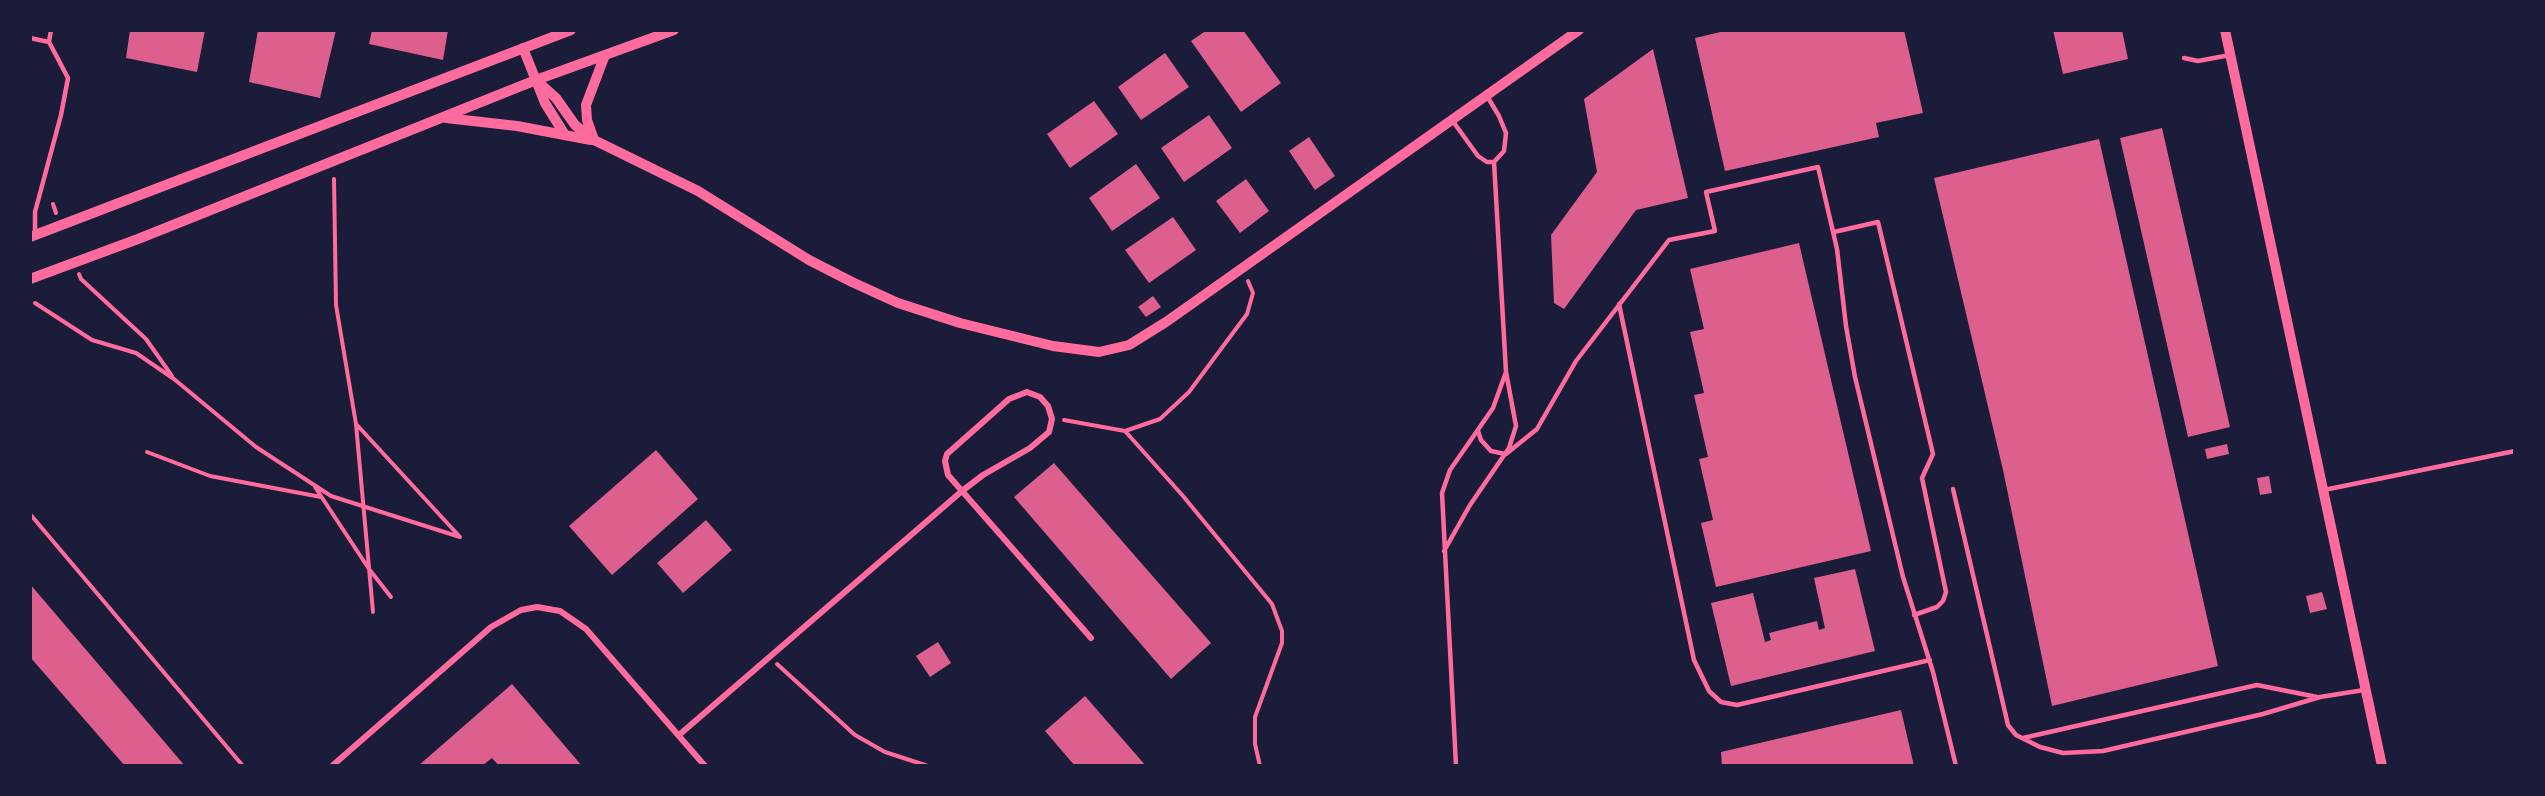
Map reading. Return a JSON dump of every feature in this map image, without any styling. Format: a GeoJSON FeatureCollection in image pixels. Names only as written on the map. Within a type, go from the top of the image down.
{"type":"FeatureCollection","features":[{"type":"Feature","properties":{"kind":"street"},"geometry":{"type":"LineString","coordinates":[[32,236],[572,30]]}},
{"type":"Feature","properties":{"kind":"street"},"geometry":{"type":"LineString","coordinates":[[30,279],[536,80],[674,30]]}},
{"type":"Feature","properties":{"kind":"street"},"geometry":{"type":"LineString","coordinates":[[536,80],[553,96],[575,125],[594,140],[698,191],[809,260],[875,293],[930,315],[1053,346],[1090,352],[1122,348],[1166,322],[1579,30]]}},
{"type":"Feature","properties":{"kind":"street"},"geometry":{"type":"LineString","coordinates":[[2225,30],[2382,766]]}},
{"type":"Feature","properties":{"kind":"street"},"geometry":{"type":"LineString","coordinates":[[523,48],[545,103],[565,135]]}},
{"type":"Feature","properties":{"kind":"street"},"geometry":{"type":"LineString","coordinates":[[594,140],[586,120],[586,100],[605,55]]}},
{"type":"Feature","properties":{"kind":"street"},"geometry":{"type":"LineString","coordinates":[[443,118],[517,126],[594,140]]}},
{"type":"Feature","properties":{"kind":"street"},"geometry":{"type":"LineString","coordinates":[[679,735],[962,491],[983,475],[1038,442],[1049,432],[1052,419],[1045,402],[1034,394],[1020,393],[1009,399],[947,454],[945,460],[948,475],[962,491],[1091,638]]}},
{"type":"Feature","properties":{"kind":"street"},"geometry":{"type":"LineString","coordinates":[[332,766],[491,627],[513,613],[537,607],[560,611],[579,622],[705,766]]}},
{"type":"Feature","properties":{"kind":"lane"},"geometry":{"type":"LineString","coordinates":[[32,236],[35,212],[61,115],[68,78],[49,42],[51,30]]}},
{"type":"Feature","properties":{"kind":"lane"},"geometry":{"type":"LineString","coordinates":[[30,38],[49,42]]}},
{"type":"Feature","properties":{"kind":"lane"},"geometry":{"type":"LineString","coordinates":[[2184,58],[2198,61],[2230,55]]}},
{"type":"Feature","properties":{"kind":"lane"},"geometry":{"type":"LineString","coordinates":[[1444,551],[1470,505],[1506,454],[1514,438],[1516,426],[1506,372],[1494,162],[1504,151],[1506,133],[1499,116],[1486,96]]}},
{"type":"Feature","properties":{"kind":"lane"},"geometry":{"type":"LineString","coordinates":[[1452,120],[1479,156],[1487,162],[1494,162]]}},
{"type":"Feature","properties":{"kind":"lane"},"geometry":{"type":"LineString","coordinates":[[1506,454],[1537,429],[1576,361],[1669,240],[1715,231],[1706,192],[1818,167],[1834,232],[1855,376],[1914,615],[1930,660],[1956,766]]}},
{"type":"Feature","properties":{"kind":"lane"},"geometry":{"type":"LineString","coordinates":[[1834,232],[1878,222],[1933,454],[1923,478],[1946,592],[1943,601],[1937,607],[1914,615]]}},
{"type":"Feature","properties":{"kind":"lane"},"geometry":{"type":"LineString","coordinates":[[1619,304],[1695,660],[1709,691],[1721,702],[1737,705],[1930,660]]}},
{"type":"Feature","properties":{"kind":"lane"},"geometry":{"type":"LineString","coordinates":[[1456,766],[1441,510],[1444,481],[1498,400],[1506,372]]}},
{"type":"Feature","properties":{"kind":"lane"},"geometry":{"type":"LineString","coordinates":[[1478,430],[1481,440],[1491,451],[1506,454]]}},
{"type":"Feature","properties":{"kind":"lane"},"geometry":{"type":"LineString","coordinates":[[2323,490],[2515,451]]}},
{"type":"Feature","properties":{"kind":"lane"},"geometry":{"type":"LineString","coordinates":[[1953,489],[2008,725],[2012,732],[2023,738],[2054,752],[2103,751],[2263,714],[2320,697],[2366,690]]}},
{"type":"Feature","properties":{"kind":"lane"},"geometry":{"type":"LineString","coordinates":[[2023,738],[2257,685],[2320,697]]}},
{"type":"Feature","properties":{"kind":"path"},"geometry":{"type":"LineString","coordinates":[[334,179],[336,305],[356,424],[373,612]]}},
{"type":"Feature","properties":{"kind":"path"},"geometry":{"type":"LineString","coordinates":[[53,204],[61,225]]}},
{"type":"Feature","properties":{"kind":"path"},"geometry":{"type":"LineString","coordinates":[[75,262],[81,279],[146,339],[174,379]]}},
{"type":"Feature","properties":{"kind":"path"},"geometry":{"type":"LineString","coordinates":[[1052,419],[1125,431],[1160,419],[1189,392],[1220,354],[1252,302],[1253,293],[1241,269]]}},
{"type":"Feature","properties":{"kind":"path"},"geometry":{"type":"LineString","coordinates":[[35,303],[92,340],[136,353],[174,379],[256,447],[331,496],[460,537],[356,424]]}},
{"type":"Feature","properties":{"kind":"path"},"geometry":{"type":"LineString","coordinates":[[1125,431],[1262,591],[1279,620],[1282,643],[1255,717],[1255,744],[1260,766]]}},
{"type":"Feature","properties":{"kind":"path"},"geometry":{"type":"LineString","coordinates":[[147,452],[210,476],[321,497]]}},
{"type":"Feature","properties":{"kind":"path"},"geometry":{"type":"LineString","coordinates":[[312,484],[369,569],[391,597]]}},
{"type":"Feature","properties":{"kind":"path"},"geometry":{"type":"LineString","coordinates":[[30,514],[243,766]]}},
{"type":"Feature","properties":{"kind":"path"},"geometry":{"type":"LineString","coordinates":[[770,657],[855,735],[885,752],[928,766]]}},
{"type":"Feature","properties":{"kind":"building"},"geometry":{"type":"Polygon","coordinates":[[[130,30],[205,30],[197,72],[126,58],[130,30]]]}},
{"type":"Feature","properties":{"kind":"building"},"geometry":{"type":"Polygon","coordinates":[[[258,30],[336,30],[320,98],[249,82],[258,30]]]}},
{"type":"Feature","properties":{"kind":"building"},"geometry":{"type":"Polygon","coordinates":[[[372,30],[448,30],[443,60],[369,44],[372,30]]]}},
{"type":"Feature","properties":{"kind":"building"},"geometry":{"type":"Polygon","coordinates":[[[1207,30],[1243,30],[1281,83],[1241,112],[1191,41],[1207,30]]]}},
{"type":"Feature","properties":{"kind":"building"},"geometry":{"type":"Polygon","coordinates":[[[1729,30],[1904,30],[1923,113],[1876,123],[1879,137],[1725,171],[1695,38],[1729,30]]]}},
{"type":"Feature","properties":{"kind":"building"},"geometry":{"type":"Polygon","coordinates":[[[2053,30],[2122,30],[2128,59],[2063,74],[2053,30]]]}},
{"type":"Feature","properties":{"kind":"building"},"geometry":{"type":"Polygon","coordinates":[[[1653,49],[1688,198],[1636,210],[1564,309],[1554,303],[1551,235],[1597,172],[1584,99],[1653,49]]]}},
{"type":"Feature","properties":{"kind":"building"},"geometry":{"type":"Polygon","coordinates":[[[1165,53],[1189,87],[1141,120],[1118,87],[1165,53]]]}},
{"type":"Feature","properties":{"kind":"building"},"geometry":{"type":"Polygon","coordinates":[[[1094,101],[1118,134],[1070,168],[1047,134],[1094,101]]]}},
{"type":"Feature","properties":{"kind":"building"},"geometry":{"type":"Polygon","coordinates":[[[1209,115],[1232,148],[1184,182],[1161,148],[1209,115]]]}},
{"type":"Feature","properties":{"kind":"building"},"geometry":{"type":"Polygon","coordinates":[[[2162,128],[2230,427],[2188,437],[2120,138],[2162,128]]]}},
{"type":"Feature","properties":{"kind":"building"},"geometry":{"type":"Polygon","coordinates":[[[1309,137],[1335,176],[1315,190],[1289,151],[1309,137]]]}},
{"type":"Feature","properties":{"kind":"building"},"geometry":{"type":"Polygon","coordinates":[[[2099,139],[2218,666],[2052,706],[2003,470],[1934,178],[2099,139]]]}},
{"type":"Feature","properties":{"kind":"building"},"geometry":{"type":"Polygon","coordinates":[[[1136,164],[1160,198],[1112,231],[1089,198],[1136,164]]]}},
{"type":"Feature","properties":{"kind":"building"},"geometry":{"type":"Polygon","coordinates":[[[1246,179],[1269,211],[1240,233],[1216,201],[1246,179]]]}},
{"type":"Feature","properties":{"kind":"building"},"geometry":{"type":"Polygon","coordinates":[[[1173,217],[1196,250],[1149,283],[1125,250],[1173,217]]]}},
{"type":"Feature","properties":{"kind":"building"},"geometry":{"type":"Polygon","coordinates":[[[1799,243],[1871,551],[1716,587],[1701,523],[1713,520],[1699,459],[1708,457],[1694,395],[1704,393],[1690,332],[1704,329],[1690,269],[1799,243]]]}},
{"type":"Feature","properties":{"kind":"building"},"geometry":{"type":"Polygon","coordinates":[[[1153,296],[1161,307],[1146,317],[1138,307],[1153,296]]]}},
{"type":"Feature","properties":{"kind":"building"},"geometry":{"type":"Polygon","coordinates":[[[2227,444],[2229,454],[2207,459],[2205,449],[2227,444]]]}},
{"type":"Feature","properties":{"kind":"building"},"geometry":{"type":"Polygon","coordinates":[[[656,450],[698,499],[612,575],[569,526],[656,450]]]}},
{"type":"Feature","properties":{"kind":"building"},"geometry":{"type":"Polygon","coordinates":[[[1054,463],[1211,643],[1171,679],[1014,497],[1054,463]]]}},
{"type":"Feature","properties":{"kind":"building"},"geometry":{"type":"Polygon","coordinates":[[[2269,476],[2272,493],[2260,495],[2257,478],[2269,476]]]}},
{"type":"Feature","properties":{"kind":"building"},"geometry":{"type":"Polygon","coordinates":[[[706,520],[732,550],[683,593],[657,563],[706,520]]]}},
{"type":"Feature","properties":{"kind":"building"},"geometry":{"type":"Polygon","coordinates":[[[1855,569],[1875,651],[1731,686],[1711,603],[1753,593],[1765,642],[1771,640],[1769,633],[1817,621],[1819,630],[1825,628],[1814,578],[1855,569]]]}},
{"type":"Feature","properties":{"kind":"building"},"geometry":{"type":"Polygon","coordinates":[[[30,584],[185,766],[125,766],[30,657],[30,584]]]}},
{"type":"Feature","properties":{"kind":"building"},"geometry":{"type":"Polygon","coordinates":[[[2322,592],[2327,609],[2310,613],[2306,596],[2322,592]]]}},
{"type":"Feature","properties":{"kind":"building"},"geometry":{"type":"Polygon","coordinates":[[[938,642],[951,663],[930,677],[916,656],[938,642]]]}},
{"type":"Feature","properties":{"kind":"building"},"geometry":{"type":"Polygon","coordinates":[[[512,684],[582,766],[499,766],[492,758],[482,766],[418,766],[512,684]]]}},
{"type":"Feature","properties":{"kind":"building"},"geometry":{"type":"Polygon","coordinates":[[[1085,696],[1146,766],[1075,766],[1045,731],[1085,696]]]}},
{"type":"Feature","properties":{"kind":"building"},"geometry":{"type":"Polygon","coordinates":[[[1901,710],[1914,766],[1722,766],[1721,752],[1901,710]]]}}]}
